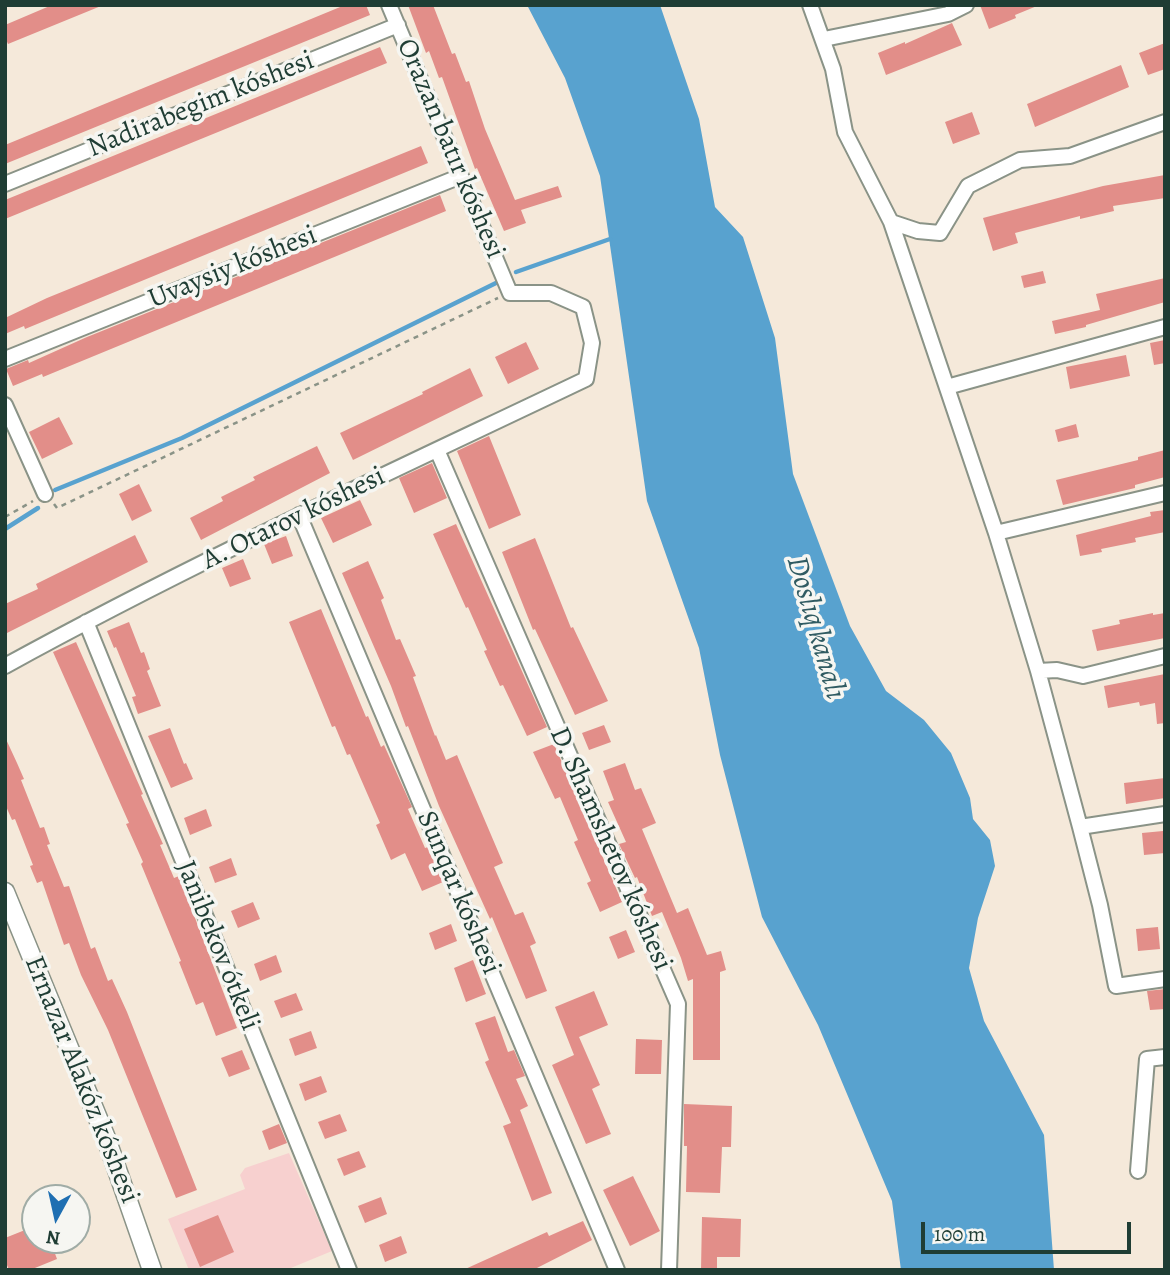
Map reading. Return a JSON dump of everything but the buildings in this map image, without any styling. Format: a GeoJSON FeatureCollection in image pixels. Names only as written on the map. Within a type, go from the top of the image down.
{"type":"FeatureCollection","features":[{"type":"Feature","properties":{"kind":"main road","name":"Ernazar Alakóz kóshesi"},"geometry":{"type":"LineString","coordinates":[[5,892],[106,1138],[152,1270]]}},
{"type":"Feature","properties":{"kind":"street","name":"Orazan batır kóshesi"},"geometry":{"type":"LineString","coordinates":[[389,5],[510,293]]}},
{"type":"Feature","properties":{"kind":"street"},"geometry":{"type":"LineString","coordinates":[[810,5],[833,69],[845,132],[891,222],[996,533],[1038,671],[1080,827],[1100,905],[1116,986],[1165,979]]}},
{"type":"Feature","properties":{"kind":"street"},"geometry":{"type":"LineString","coordinates":[[824,38],[948,13],[966,5]]}},
{"type":"Feature","properties":{"kind":"street","name":"Nadirabegim kóshesi"},"geometry":{"type":"LineString","coordinates":[[5,184],[398,25]]}},
{"type":"Feature","properties":{"kind":"street"},"geometry":{"type":"LineString","coordinates":[[891,222],[918,232],[940,233],[968,186],[989,175],[1020,160],[1070,156],[1165,122]]}},
{"type":"Feature","properties":{"kind":"street","name":"Uvaysiy kóshesi"},"geometry":{"type":"LineString","coordinates":[[5,359],[461,176]]}},
{"type":"Feature","properties":{"kind":"street","name":"A. Otarov kóshesi"},"geometry":{"type":"LineString","coordinates":[[5,666],[86,622],[299,515],[586,379],[592,343],[583,307],[551,293],[510,293]]}},
{"type":"Feature","properties":{"kind":"street"},"geometry":{"type":"LineString","coordinates":[[947,387],[1165,327]]}},
{"type":"Feature","properties":{"kind":"street"},"geometry":{"type":"LineString","coordinates":[[5,405],[45,494]]}},
{"type":"Feature","properties":{"kind":"street","name":"D. Shamshetov kóshesi"},"geometry":{"type":"LineString","coordinates":[[437,450],[678,1004],[669,1270]]}},
{"type":"Feature","properties":{"kind":"street"},"geometry":{"type":"LineString","coordinates":[[996,533],[1165,493]]}},
{"type":"Feature","properties":{"kind":"street","name":"Sunqar kóshesi"},"geometry":{"type":"LineString","coordinates":[[299,515],[617,1270]]}},
{"type":"Feature","properties":{"kind":"street","name":"Janibekov ótkeli"},"geometry":{"type":"LineString","coordinates":[[86,622],[349,1270]]}},
{"type":"Feature","properties":{"kind":"street"},"geometry":{"type":"LineString","coordinates":[[1038,671],[1057,670],[1083,677],[1165,656]]}},
{"type":"Feature","properties":{"kind":"street"},"geometry":{"type":"LineString","coordinates":[[1080,827],[1165,814]]}},
{"type":"Feature","properties":{"kind":"street"},"geometry":{"type":"LineString","coordinates":[[1138,1171],[1147,1059],[1165,1057]]}},
{"type":"Feature","properties":{"kind":"path"},"geometry":{"type":"LineString","coordinates":[[5,517],[45,494],[57,508],[510,293]]}},
{"type":"Feature","properties":{"kind":"shaded area"},"geometry":{"type":"Polygon","coordinates":[[[289,1153],[332,1251],[286,1270],[189,1270],[168,1219],[245,1189],[240,1175],[245,1168],[289,1153]]]}},
{"type":"Feature","properties":{"kind":"water","name":"Doslıq kanalı"},"geometry":{"type":"Polygon","coordinates":[[[527,5],[660,5],[699,119],[715,207],[743,237],[775,338],[793,474],[850,626],[886,691],[924,720],[951,753],[970,798],[973,819],[990,840],[995,866],[978,918],[969,968],[984,1021],[1044,1135],[1054,1270],[901,1270],[892,1201],[818,1025],[762,917],[720,755],[699,648],[647,501],[600,176],[565,78],[527,5]]]}},
{"type":"Feature","properties":{"kind":"waterway"},"geometry":{"type":"LineString","coordinates":[[516,272],[610,239]]}},
{"type":"Feature","properties":{"kind":"waterway"},"geometry":{"type":"LineString","coordinates":[[55,490],[182,438],[498,282]]}},
{"type":"Feature","properties":{"kind":"waterway"},"geometry":{"type":"LineString","coordinates":[[5,529],[38,508]]}}]}
